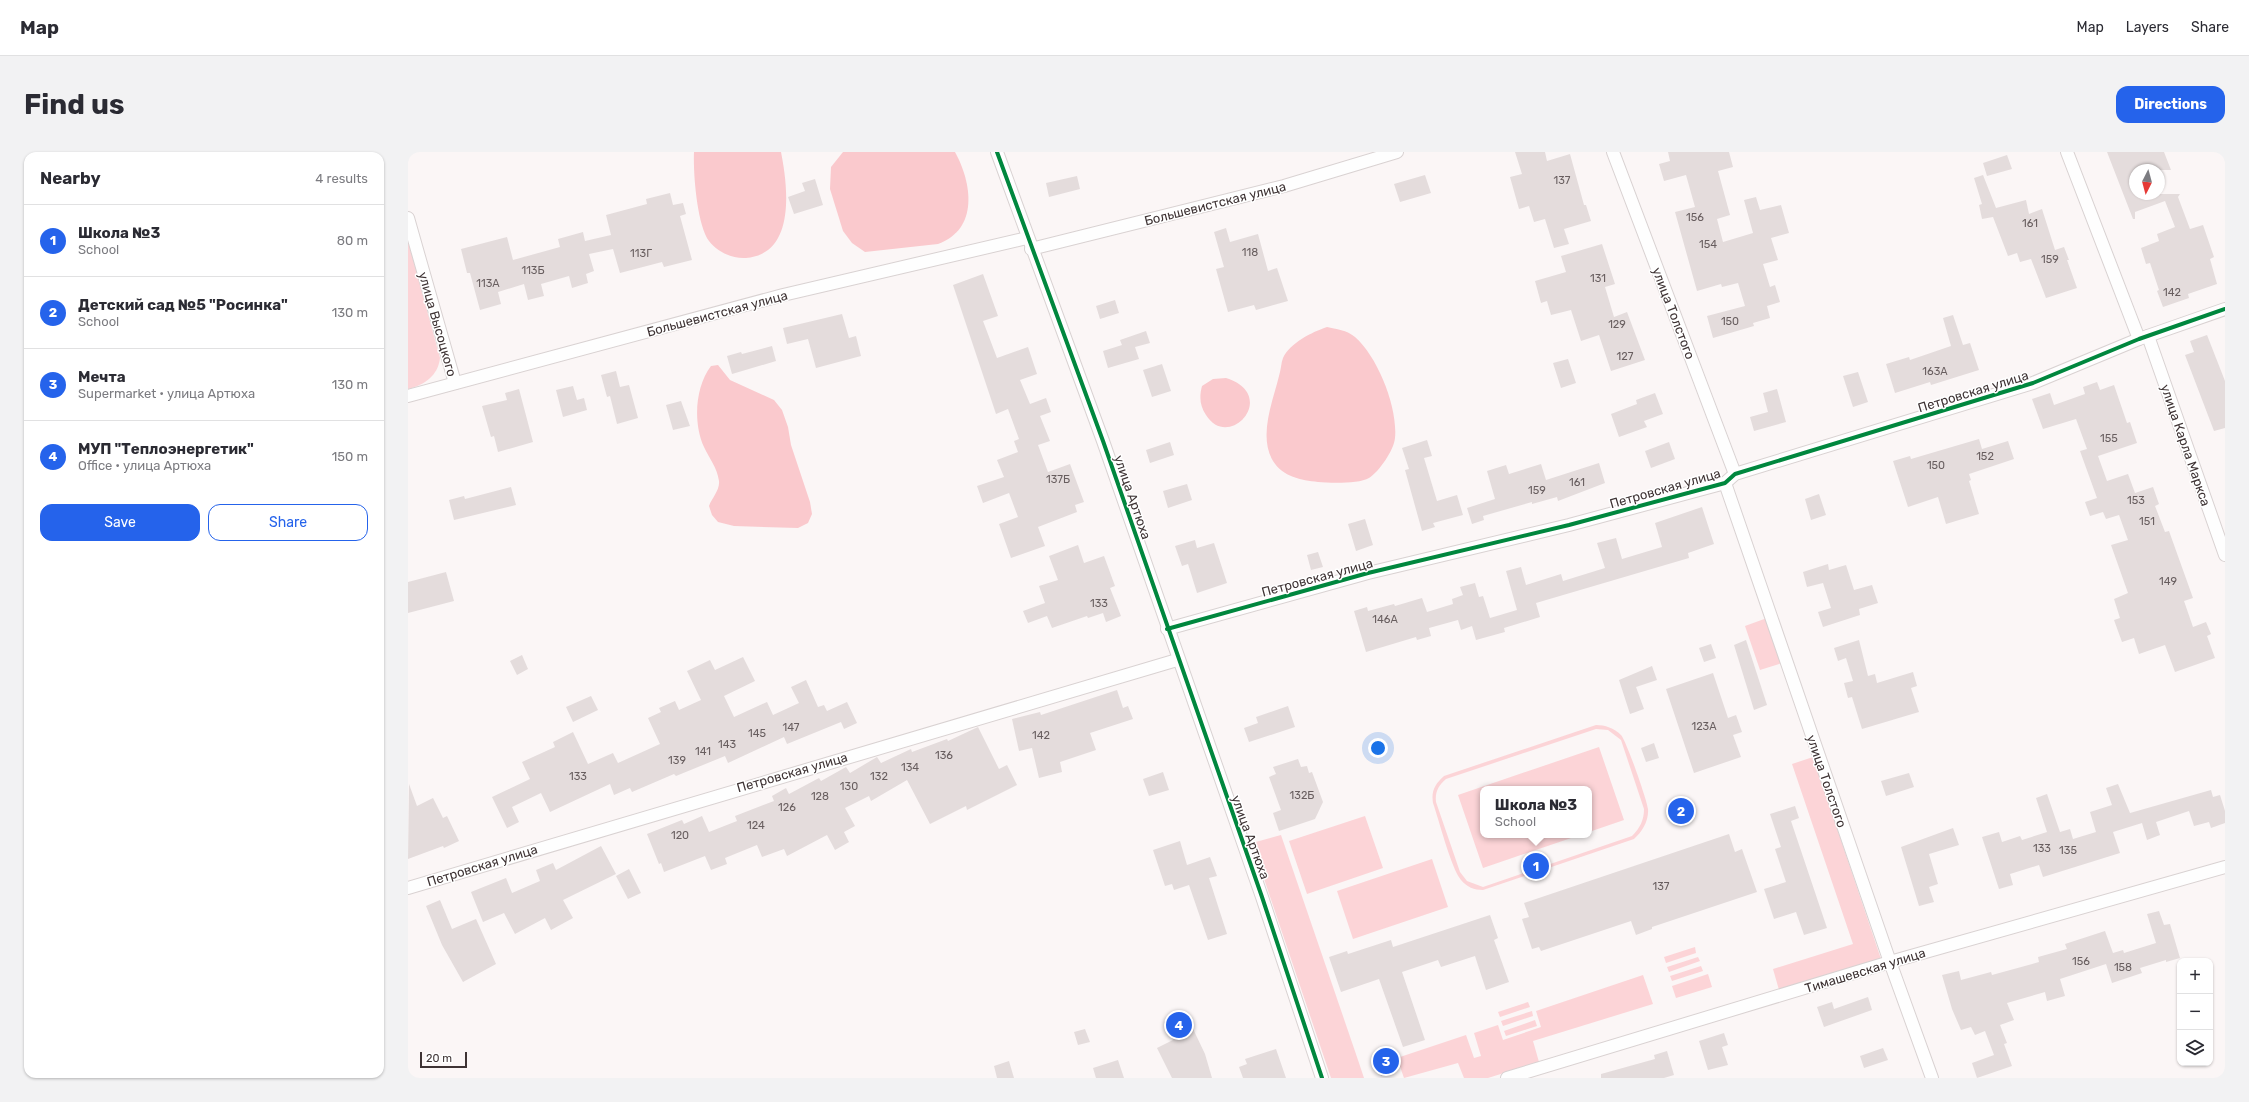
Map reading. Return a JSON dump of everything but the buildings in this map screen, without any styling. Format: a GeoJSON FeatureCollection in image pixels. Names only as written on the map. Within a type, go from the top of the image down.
{"type":"FeatureCollection","features":[{"type":"Feature","properties":{"kind":"street","name":"улица Артюха"},"geometry":{"type":"LineString","coordinates":[[997,152],[1029,243],[1103,441],[1177,660],[1262,897],[1322,1078]]}},
{"type":"Feature","properties":{"kind":"street","name":"Большевистская улица"},"geometry":{"type":"LineString","coordinates":[[408,396],[783,295],[1029,243],[1284,186],[1397,152]]}},
{"type":"Feature","properties":{"kind":"street","name":"улица Толстого"},"geometry":{"type":"LineString","coordinates":[[1613,152],[1735,474]]}},
{"type":"Feature","properties":{"kind":"street","name":"улица Карла Маркса"},"geometry":{"type":"LineString","coordinates":[[2067,152],[2143,337],[2225,555]]}},
{"type":"Feature","properties":{"kind":"street","name":"улица Высоцкого"},"geometry":{"type":"LineString","coordinates":[[408,218],[455,383]]}},
{"type":"Feature","properties":{"kind":"street","name":"Петровская улица"},"geometry":{"type":"LineString","coordinates":[[1167,629],[1368,573],[1569,525],[1726,484],[1735,474],[2033,383],[2143,337],[2225,309]]}},
{"type":"Feature","properties":{"kind":"street","name":"улица Толстого"},"geometry":{"type":"LineString","coordinates":[[1726,484],[1890,962],[1932,1078]]}},
{"type":"Feature","properties":{"kind":"street","name":"Петровская улица"},"geometry":{"type":"LineString","coordinates":[[408,888],[1177,660]]}},
{"type":"Feature","properties":{"kind":"street","name":"Тимашевская улица"},"geometry":{"type":"LineString","coordinates":[[1506,1078],[1890,962],[2225,867]]}},
{"type":"Feature","properties":{"kind":"shaded area"},"geometry":{"type":"Polygon","coordinates":[[[694,152],[781,152],[786,183],[785,217],[781,232],[774,245],[762,254],[741,258],[726,254],[712,245],[701,223],[695,185],[694,152]]]}},
{"type":"Feature","properties":{"kind":"shaded area"},"geometry":{"type":"Polygon","coordinates":[[[843,152],[955,152],[961,164],[968,191],[966,216],[960,228],[951,237],[938,244],[865,252],[852,243],[843,231],[830,189],[831,167],[843,152]]]}},
{"type":"Feature","properties":{"kind":"shaded area"},"geometry":{"type":"Polygon","coordinates":[[[408,241],[440,358],[436,370],[429,379],[408,389],[408,241]]]}},
{"type":"Feature","properties":{"kind":"shaded area"},"geometry":{"type":"Polygon","coordinates":[[[1327,327],[1349,333],[1363,346],[1379,370],[1390,398],[1395,426],[1394,443],[1381,466],[1373,475],[1364,480],[1337,483],[1318,482],[1293,477],[1282,471],[1277,466],[1269,451],[1267,441],[1268,418],[1283,358],[1296,343],[1308,335],[1327,327]]]}},
{"type":"Feature","properties":{"kind":"shaded area"},"geometry":{"type":"Polygon","coordinates":[[[718,365],[730,380],[774,400],[782,410],[788,427],[791,445],[810,502],[812,514],[808,523],[798,528],[734,526],[718,522],[712,515],[709,506],[717,491],[719,481],[715,467],[700,437],[697,405],[702,384],[706,375],[711,366],[718,365]]]}},
{"type":"Feature","properties":{"kind":"shaded area"},"geometry":{"type":"Polygon","coordinates":[[[1226,378],[1242,386],[1249,396],[1249,407],[1245,417],[1237,424],[1226,427],[1216,425],[1206,415],[1202,408],[1200,398],[1202,386],[1213,379],[1226,378]]]}},
{"type":"Feature","properties":{"kind":"shaded area"},"geometry":{"type":"Polygon","coordinates":[[[1767,618],[1782,663],[1760,670],[1745,626],[1767,618]]]}},
{"type":"Feature","properties":{"kind":"shaded area"},"geometry":{"type":"Polygon","coordinates":[[[1596,725],[1609,727],[1615,730],[1624,739],[1644,794],[1648,813],[1642,830],[1634,839],[1483,890],[1471,888],[1461,880],[1457,874],[1449,855],[1433,803],[1434,788],[1444,776],[1596,725]]]}},
{"type":"Feature","properties":{"kind":"shaded area"},"geometry":{"type":"Polygon","coordinates":[[[1599,747],[1624,820],[1592,831],[1592,786],[1484,786],[1599,747]]]}},
{"type":"Feature","properties":{"kind":"shaded area"},"geometry":{"type":"Polygon","coordinates":[[[1813,757],[1881,959],[1779,990],[1773,969],[1853,944],[1792,764],[1813,757]]]}},
{"type":"Feature","properties":{"kind":"shaded area"},"geometry":{"type":"Polygon","coordinates":[[[1480,788],[1480,838],[1571,838],[1483,868],[1458,795],[1480,788]]]}},
{"type":"Feature","properties":{"kind":"shaded area"},"geometry":{"type":"Polygon","coordinates":[[[1365,816],[1383,868],[1307,894],[1289,841],[1365,816]]]}},
{"type":"Feature","properties":{"kind":"shaded area"},"geometry":{"type":"Polygon","coordinates":[[[1281,835],[1364,1078],[1331,1078],[1252,843],[1281,835]]]}},
{"type":"Feature","properties":{"kind":"shaded area"},"geometry":{"type":"Polygon","coordinates":[[[1432,859],[1448,907],[1353,939],[1337,891],[1432,859]]]}},
{"type":"Feature","properties":{"kind":"shaded area"},"geometry":{"type":"Polygon","coordinates":[[[1695,947],[1696,953],[1666,963],[1664,957],[1695,947]]]}},
{"type":"Feature","properties":{"kind":"shaded area"},"geometry":{"type":"Polygon","coordinates":[[[1698,957],[1700,961],[1669,972],[1667,967],[1698,957]]]}},
{"type":"Feature","properties":{"kind":"shaded area"},"geometry":{"type":"Polygon","coordinates":[[[1701,966],[1703,971],[1672,981],[1670,976],[1701,966]]]}},
{"type":"Feature","properties":{"kind":"shaded area"},"geometry":{"type":"Polygon","coordinates":[[[1708,974],[1712,987],[1676,998],[1672,986],[1708,974]]]}},
{"type":"Feature","properties":{"kind":"shaded area"},"geometry":{"type":"Polygon","coordinates":[[[1643,975],[1653,1004],[1533,1041],[1539,1062],[1488,1078],[1464,1078],[1458,1063],[1404,1078],[1397,1058],[1466,1035],[1474,1058],[1481,1056],[1474,1033],[1498,1025],[1503,1040],[1541,1027],[1536,1011],[1643,975]]]}},
{"type":"Feature","properties":{"kind":"shaded area"},"geometry":{"type":"Polygon","coordinates":[[[1528,1002],[1530,1007],[1500,1017],[1498,1012],[1528,1002]]]}},
{"type":"Feature","properties":{"kind":"shaded area"},"geometry":{"type":"Polygon","coordinates":[[[1532,1011],[1533,1016],[1503,1026],[1501,1021],[1532,1011]]]}},
{"type":"Feature","properties":{"kind":"shaded area"},"geometry":{"type":"Polygon","coordinates":[[[1535,1020],[1537,1026],[1506,1036],[1504,1031],[1535,1020]]]}},
{"type":"Feature","properties":{"kind":"cycle path"},"geometry":{"type":"LineString","coordinates":[[997,152],[1103,441],[1262,897],[1322,1078]]}},
{"type":"Feature","properties":{"kind":"cycle path"},"geometry":{"type":"LineString","coordinates":[[1167,629],[1368,573],[1569,525],[1725,483],[1735,474],[2033,383],[2139,339],[2225,309]]}},
{"type":"Feature","properties":{"kind":"place","name":"Детский сад №5 \"Росинка\""},"geometry":{"type":"Point","coordinates":[1681,811]}},
{"type":"Feature","properties":{"kind":"place","name":"Школа №3"},"geometry":{"type":"Point","coordinates":[1536,866]}},
{"type":"Feature","properties":{"kind":"place","name":"МУП \"Теплоэнергетик\""},"geometry":{"type":"Point","coordinates":[1179,1025]}},
{"type":"Feature","properties":{"kind":"place","name":"Мечта"},"geometry":{"type":"Point","coordinates":[1386,1061]}}]}
